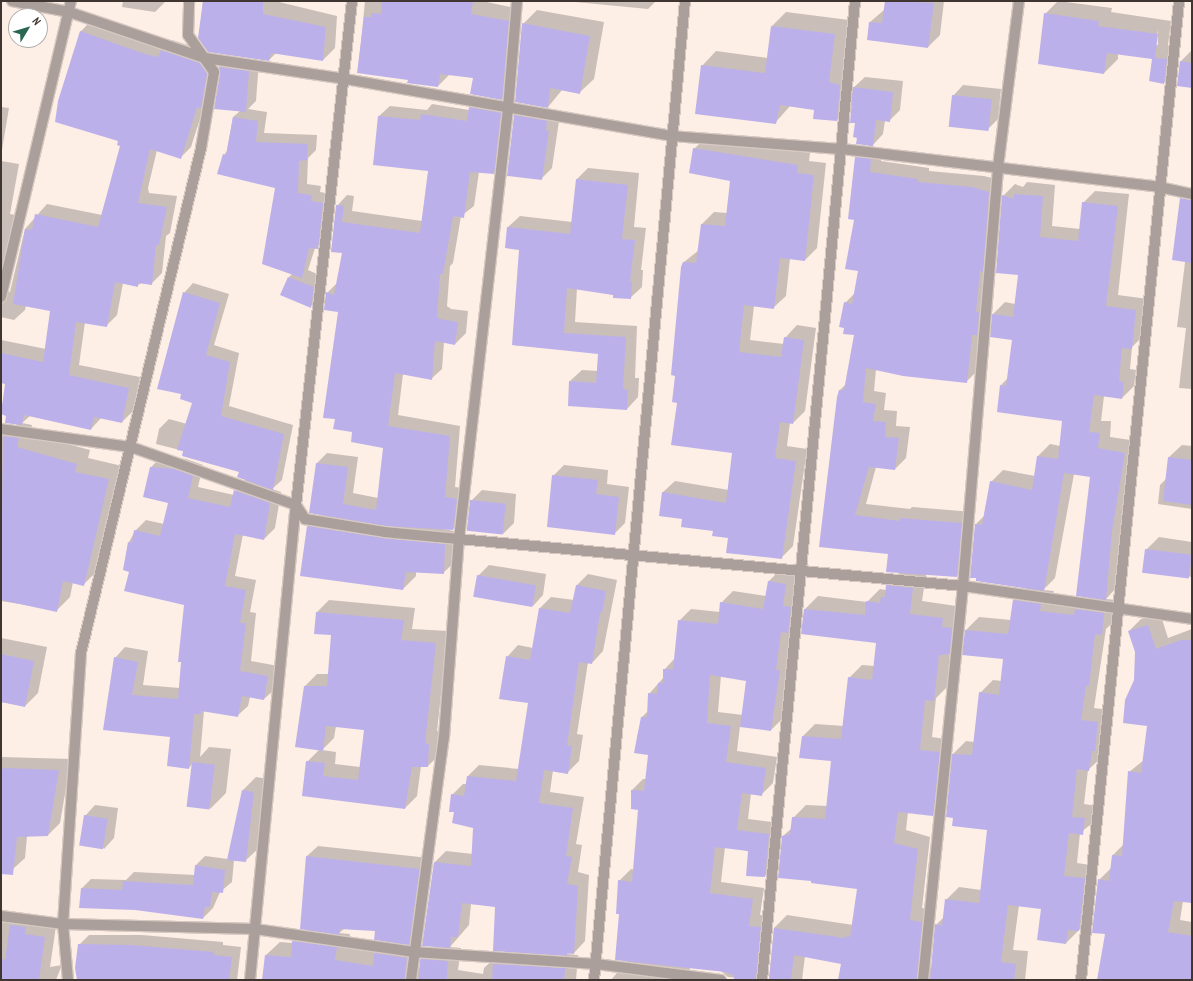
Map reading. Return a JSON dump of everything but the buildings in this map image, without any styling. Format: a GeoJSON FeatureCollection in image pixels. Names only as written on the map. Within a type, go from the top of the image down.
{"type":"FeatureCollection","features":[{"type":"Feature","properties":{"kind":"street"},"geometry":{"type":"LineString","coordinates":[[12,1],[69,12],[205,58],[345,79],[672,136],[842,149],[1159,187],[1192,194]]}},
{"type":"Feature","properties":{"kind":"street"},"geometry":{"type":"LineString","coordinates":[[1,297],[71,1]]}},
{"type":"Feature","properties":{"kind":"street"},"geometry":{"type":"LineString","coordinates":[[68,980],[63,924],[81,653],[201,148],[214,72],[205,58],[194,47],[188,35],[189,1]]}},
{"type":"Feature","properties":{"kind":"street"},"geometry":{"type":"LineString","coordinates":[[250,980],[296,505],[345,79],[352,1]]}},
{"type":"Feature","properties":{"kind":"street"},"geometry":{"type":"LineString","coordinates":[[411,980],[444,737],[459,539],[508,108],[517,1]]}},
{"type":"Feature","properties":{"kind":"street"},"geometry":{"type":"LineString","coordinates":[[594,980],[685,1]]}},
{"type":"Feature","properties":{"kind":"street"},"geometry":{"type":"LineString","coordinates":[[762,980],[855,1]]}},
{"type":"Feature","properties":{"kind":"street"},"geometry":{"type":"LineString","coordinates":[[923,980],[963,586],[998,167],[1019,1]]}},
{"type":"Feature","properties":{"kind":"street"},"geometry":{"type":"LineString","coordinates":[[1081,980],[1119,609],[1159,187],[1179,1]]}},
{"type":"Feature","properties":{"kind":"street"},"geometry":{"type":"LineString","coordinates":[[1,429],[131,447],[296,505],[305,519],[384,532],[963,586],[1192,619]]}},
{"type":"Feature","properties":{"kind":"street"},"geometry":{"type":"LineString","coordinates":[[1,916],[63,924],[255,929],[414,952],[596,964],[721,980]]}}]}
